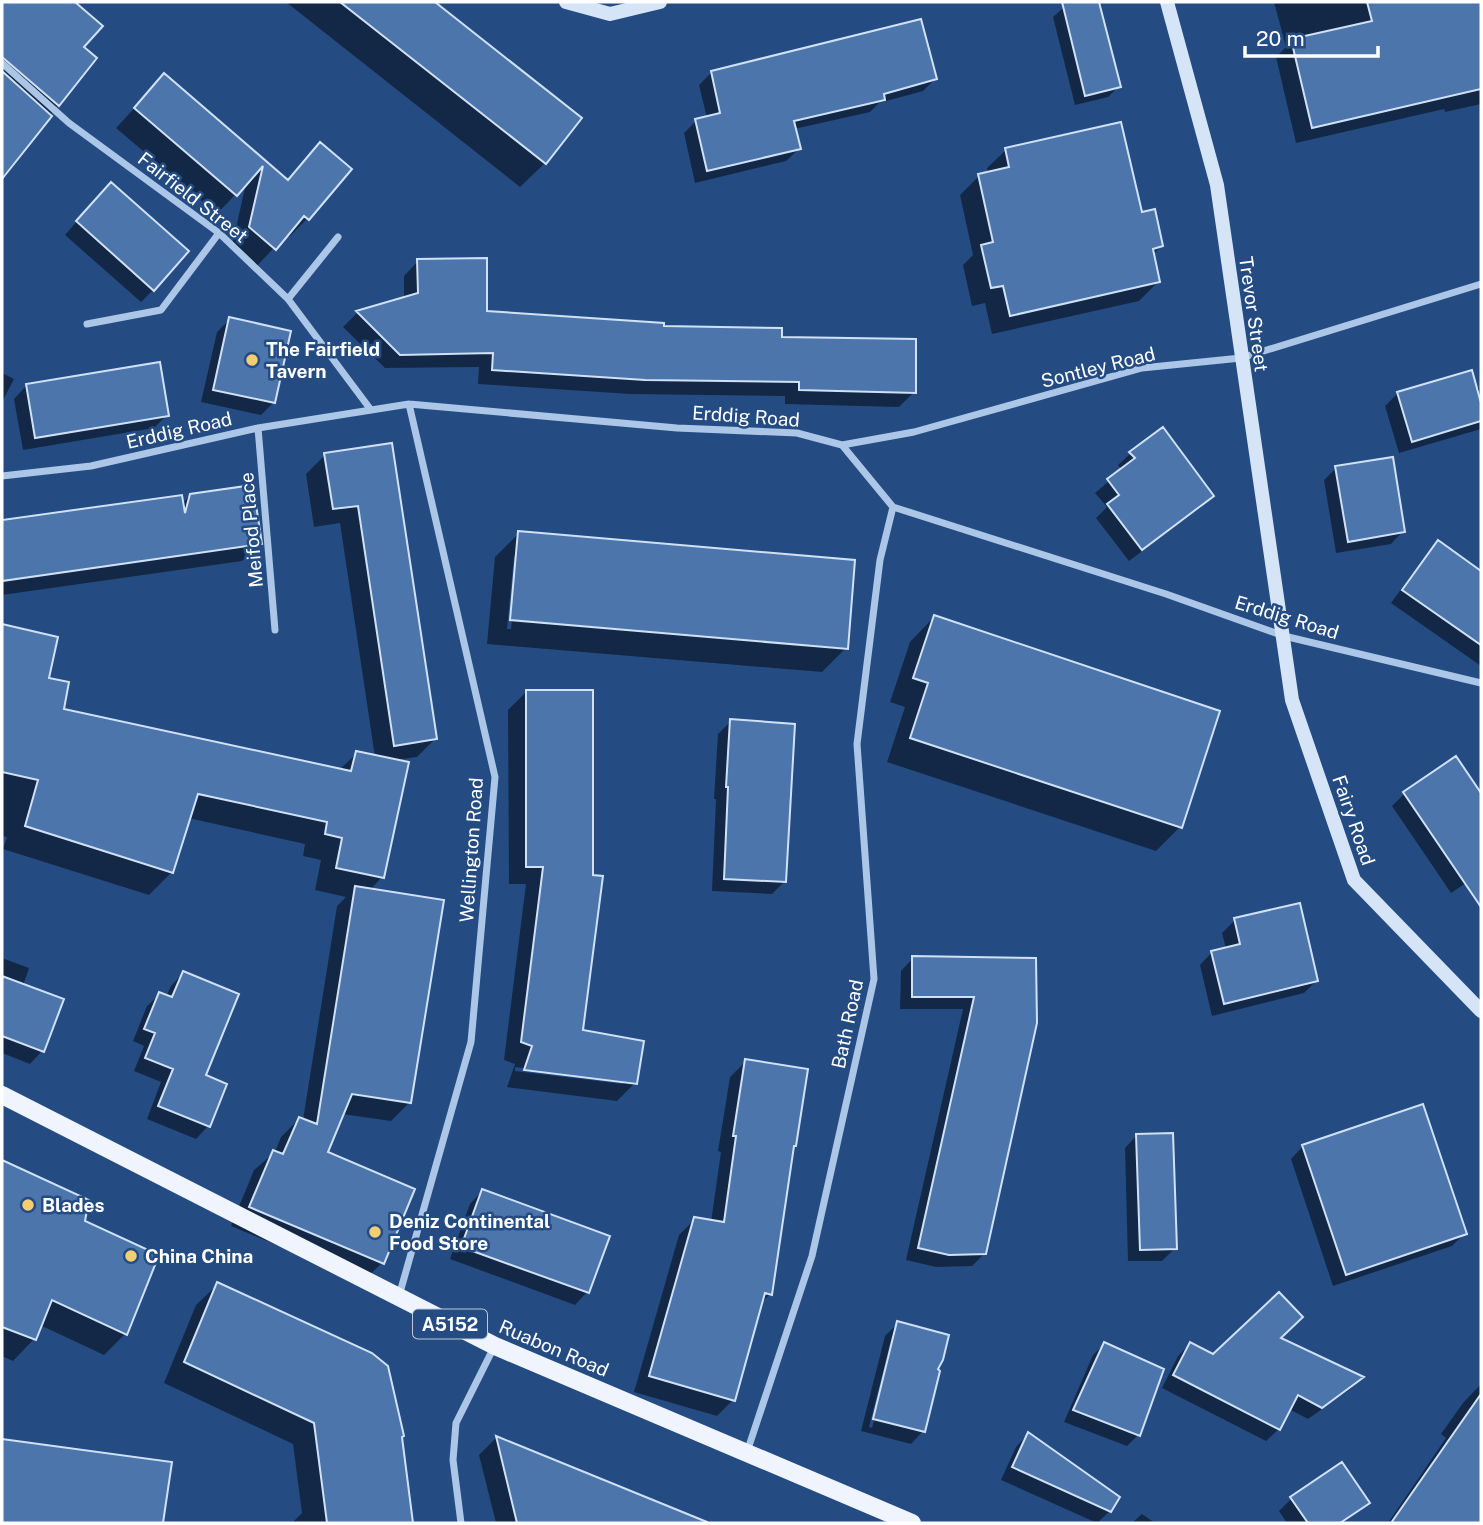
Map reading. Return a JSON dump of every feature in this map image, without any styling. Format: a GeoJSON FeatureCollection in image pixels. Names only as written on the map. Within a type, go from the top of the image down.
{"type":"FeatureCollection","features":[{"type":"Feature","properties":{"kind":"main road"},"geometry":{"type":"LineString","coordinates":[[566,2],[610,13],[660,2]]}},
{"type":"Feature","properties":{"kind":"main road","name":"Trevor Street"},"geometry":{"type":"LineString","coordinates":[[1167,2],[1217,185],[1284,636]]}},
{"type":"Feature","properties":{"kind":"main road","name":"Fairy Road"},"geometry":{"type":"LineString","coordinates":[[1284,636],[1292,700],[1354,880],[1481,1012]]}},
{"type":"Feature","properties":{"kind":"main road","name":"Ruabon Road"},"geometry":{"type":"LineString","coordinates":[[2,1095],[495,1346],[912,1523]]}},
{"type":"Feature","properties":{"kind":"street","name":"Fairfield Street"},"geometry":{"type":"LineString","coordinates":[[2,63],[69,123],[219,233],[288,299],[371,410]]}},
{"type":"Feature","properties":{"kind":"street"},"geometry":{"type":"LineString","coordinates":[[87,324],[160,310],[219,233]]}},
{"type":"Feature","properties":{"kind":"street"},"geometry":{"type":"LineString","coordinates":[[288,299],[338,237]]}},
{"type":"Feature","properties":{"kind":"street","name":"Sontley Road"},"geometry":{"type":"LineString","coordinates":[[842,445],[914,432],[1142,369],[1241,358],[1481,284]]}},
{"type":"Feature","properties":{"kind":"street","name":"Erddig Road"},"geometry":{"type":"LineString","coordinates":[[2,476],[91,466],[258,428],[409,404],[677,428],[797,433],[842,445]]}},
{"type":"Feature","properties":{"kind":"street","name":"Wellington Road"},"geometry":{"type":"LineString","coordinates":[[399,1297],[471,1042],[495,777],[409,404]]}},
{"type":"Feature","properties":{"kind":"street","name":"Meifod Place"},"geometry":{"type":"LineString","coordinates":[[258,428],[275,629]]}},
{"type":"Feature","properties":{"kind":"street"},"geometry":{"type":"LineString","coordinates":[[842,445],[893,507]]}},
{"type":"Feature","properties":{"kind":"street","name":"Erddig Road"},"geometry":{"type":"LineString","coordinates":[[893,507],[1166,594],[1284,636],[1481,683]]}},
{"type":"Feature","properties":{"kind":"street","name":"Bath Road"},"geometry":{"type":"LineString","coordinates":[[747,1452],[812,1256],[874,979],[857,744],[880,559],[893,507]]}},
{"type":"Feature","properties":{"kind":"street"},"geometry":{"type":"LineString","coordinates":[[461,1523],[453,1460],[456,1423],[495,1346]]}},
{"type":"Feature","properties":{"kind":"building"},"geometry":{"type":"Polygon","coordinates":[[[2,2],[75,2],[103,26],[84,47],[97,58],[59,106],[2,57],[2,2]]]}},
{"type":"Feature","properties":{"kind":"building"},"geometry":{"type":"Polygon","coordinates":[[[340,2],[435,2],[582,118],[546,164],[340,2]]]}},
{"type":"Feature","properties":{"kind":"building"},"geometry":{"type":"Polygon","coordinates":[[[1062,2],[1099,2],[1121,87],[1085,96],[1062,2]]]}},
{"type":"Feature","properties":{"kind":"building"},"geometry":{"type":"Polygon","coordinates":[[[1367,2],[1481,2],[1481,89],[1312,128],[1291,39],[1372,21],[1367,2]]]}},
{"type":"Feature","properties":{"kind":"building"},"geometry":{"type":"Polygon","coordinates":[[[921,19],[937,79],[884,94],[885,100],[794,121],[801,149],[707,171],[695,119],[720,113],[711,71],[921,19]]]}},
{"type":"Feature","properties":{"kind":"building"},"geometry":{"type":"Polygon","coordinates":[[[2,71],[52,116],[2,179],[2,71]]]}},
{"type":"Feature","properties":{"kind":"building"},"geometry":{"type":"Polygon","coordinates":[[[164,73],[288,180],[320,142],[352,169],[309,220],[304,216],[276,250],[249,227],[263,166],[237,196],[134,108],[164,73]]]}},
{"type":"Feature","properties":{"kind":"building"},"geometry":{"type":"Polygon","coordinates":[[[1121,122],[1142,212],[1155,209],[1163,246],[1153,249],[1160,282],[1010,316],[1003,286],[991,288],[981,245],[993,242],[978,174],[1009,167],[1005,148],[1121,122]]]}},
{"type":"Feature","properties":{"kind":"building"},"geometry":{"type":"Polygon","coordinates":[[[111,182],[189,251],[154,291],[76,221],[111,182]]]}},
{"type":"Feature","properties":{"kind":"building"},"geometry":{"type":"Polygon","coordinates":[[[487,258],[487,311],[664,323],[664,326],[782,328],[782,337],[916,339],[916,393],[799,390],[799,382],[645,380],[492,370],[493,353],[400,355],[356,311],[418,293],[417,259],[487,258]]]}},
{"type":"Feature","properties":{"kind":"building","name":"The Fairfield Tavern"},"geometry":{"type":"Polygon","coordinates":[[[229,317],[291,331],[275,403],[213,390],[229,317]]]}},
{"type":"Feature","properties":{"kind":"building"},"geometry":{"type":"Polygon","coordinates":[[[160,362],[169,416],[35,438],[26,384],[160,362]]]}},
{"type":"Feature","properties":{"kind":"building"},"geometry":{"type":"Polygon","coordinates":[[[1472,370],[1481,403],[1481,421],[1412,442],[1397,392],[1472,370]]]}},
{"type":"Feature","properties":{"kind":"building"},"geometry":{"type":"Polygon","coordinates":[[[1163,427],[1214,496],[1142,550],[1107,504],[1119,495],[1107,479],[1135,458],[1129,452],[1163,427]]]}},
{"type":"Feature","properties":{"kind":"building"},"geometry":{"type":"Polygon","coordinates":[[[392,443],[437,739],[394,746],[358,506],[333,509],[324,453],[392,443]]]}},
{"type":"Feature","properties":{"kind":"building"},"geometry":{"type":"Polygon","coordinates":[[[1393,457],[1405,532],[1348,542],[1335,466],[1393,457]]]}},
{"type":"Feature","properties":{"kind":"building"},"geometry":{"type":"Polygon","coordinates":[[[253,485],[262,544],[2,581],[2,520],[182,495],[185,513],[190,494],[253,485]]]}},
{"type":"Feature","properties":{"kind":"building"},"geometry":{"type":"Polygon","coordinates":[[[518,531],[855,560],[848,649],[510,620],[518,531]]]}},
{"type":"Feature","properties":{"kind":"building"},"geometry":{"type":"Polygon","coordinates":[[[1438,540],[1481,571],[1481,645],[1402,590],[1438,540]]]}},
{"type":"Feature","properties":{"kind":"building"},"geometry":{"type":"Polygon","coordinates":[[[934,615],[1220,711],[1182,828],[910,738],[928,683],[913,678],[934,615]]]}},
{"type":"Feature","properties":{"kind":"building"},"geometry":{"type":"Polygon","coordinates":[[[2,624],[58,637],[49,678],[69,682],[64,709],[351,771],[356,751],[409,762],[384,878],[336,868],[342,838],[325,834],[327,822],[198,794],[173,873],[25,826],[38,780],[2,772],[2,624]]]}},
{"type":"Feature","properties":{"kind":"building"},"geometry":{"type":"Polygon","coordinates":[[[526,690],[593,690],[593,875],[603,876],[583,1030],[644,1041],[637,1084],[524,1070],[532,1046],[521,1042],[543,867],[526,867],[526,690]]]}},
{"type":"Feature","properties":{"kind":"building"},"geometry":{"type":"Polygon","coordinates":[[[730,719],[795,724],[786,882],[724,879],[730,719]]]}},
{"type":"Feature","properties":{"kind":"building"},"geometry":{"type":"Polygon","coordinates":[[[1456,756],[1481,793],[1481,907],[1403,792],[1456,756]]]}},
{"type":"Feature","properties":{"kind":"building"},"geometry":{"type":"Polygon","coordinates":[[[355,886],[444,900],[411,1103],[352,1094],[328,1152],[415,1189],[384,1264],[249,1207],[273,1150],[283,1154],[299,1117],[317,1124],[355,886]]]}},
{"type":"Feature","properties":{"kind":"building"},"geometry":{"type":"Polygon","coordinates":[[[1300,903],[1318,981],[1224,1004],[1211,951],[1240,944],[1234,918],[1300,903]]]}},
{"type":"Feature","properties":{"kind":"building"},"geometry":{"type":"Polygon","coordinates":[[[912,956],[1036,958],[1037,1023],[986,1254],[949,1255],[918,1248],[974,997],[912,997],[912,956]]]}},
{"type":"Feature","properties":{"kind":"building"},"geometry":{"type":"Polygon","coordinates":[[[183,971],[239,994],[206,1075],[227,1084],[210,1127],[158,1106],[173,1069],[145,1058],[155,1033],[144,1029],[159,992],[172,997],[183,971]]]}},
{"type":"Feature","properties":{"kind":"building"},"geometry":{"type":"Polygon","coordinates":[[[2,976],[64,999],[44,1052],[2,1036],[2,976]]]}},
{"type":"Feature","properties":{"kind":"building"},"geometry":{"type":"Polygon","coordinates":[[[745,1059],[808,1069],[772,1295],[765,1293],[735,1401],[649,1376],[694,1217],[724,1222],[745,1059]]]}},
{"type":"Feature","properties":{"kind":"building"},"geometry":{"type":"Polygon","coordinates":[[[1423,1104],[1467,1234],[1346,1275],[1302,1145],[1423,1104]]]}},
{"type":"Feature","properties":{"kind":"building"},"geometry":{"type":"Polygon","coordinates":[[[1173,1133],[1177,1249],[1140,1250],[1136,1134],[1173,1133]]]}},
{"type":"Feature","properties":{"kind":"building"},"geometry":{"type":"Polygon","coordinates":[[[2,1160],[89,1200],[85,1221],[159,1255],[127,1335],[52,1300],[36,1340],[2,1327],[2,1160]]]}},
{"type":"Feature","properties":{"kind":"building"},"geometry":{"type":"Polygon","coordinates":[[[482,1189],[610,1236],[589,1293],[461,1247],[482,1189]]]}},
{"type":"Feature","properties":{"kind":"building"},"geometry":{"type":"Polygon","coordinates":[[[217,1282],[372,1353],[388,1366],[404,1436],[413,1523],[327,1523],[314,1423],[184,1362],[217,1282]]]}},
{"type":"Feature","properties":{"kind":"building"},"geometry":{"type":"Polygon","coordinates":[[[1279,1292],[1303,1317],[1281,1338],[1364,1377],[1322,1408],[1298,1395],[1280,1430],[1173,1375],[1190,1342],[1213,1354],[1279,1292]]]}},
{"type":"Feature","properties":{"kind":"building"},"geometry":{"type":"Polygon","coordinates":[[[897,1321],[949,1335],[938,1369],[940,1371],[925,1432],[873,1419],[897,1321]]]}},
{"type":"Feature","properties":{"kind":"building"},"geometry":{"type":"Polygon","coordinates":[[[1104,1342],[1164,1369],[1140,1436],[1073,1410],[1104,1342]]]}},
{"type":"Feature","properties":{"kind":"building"},"geometry":{"type":"Polygon","coordinates":[[[1481,1394],[1481,1523],[1391,1523],[1481,1394]]]}},
{"type":"Feature","properties":{"kind":"building"},"geometry":{"type":"Polygon","coordinates":[[[1028,1432],[1120,1497],[1111,1512],[1012,1467],[1028,1432]]]}},
{"type":"Feature","properties":{"kind":"building"},"geometry":{"type":"Polygon","coordinates":[[[496,1436],[707,1522],[707,1523],[517,1523],[496,1436]]]}},
{"type":"Feature","properties":{"kind":"building"},"geometry":{"type":"Polygon","coordinates":[[[2,1439],[172,1462],[163,1523],[2,1523],[2,1439]]]}},
{"type":"Feature","properties":{"kind":"building"},"geometry":{"type":"Polygon","coordinates":[[[1342,1462],[1370,1503],[1340,1523],[1308,1523],[1290,1497],[1342,1462]]]}},
{"type":"Feature","properties":{"kind":"place","name":"The Fairfield Tavern"},"geometry":{"type":"Point","coordinates":[252,360]}},
{"type":"Feature","properties":{"kind":"place","name":"Blades"},"geometry":{"type":"Point","coordinates":[28,1205]}},
{"type":"Feature","properties":{"kind":"place","name":"Deniz Continental Food Store"},"geometry":{"type":"Point","coordinates":[375,1232]}},
{"type":"Feature","properties":{"kind":"place","name":"China China"},"geometry":{"type":"Point","coordinates":[131,1256]}}]}
